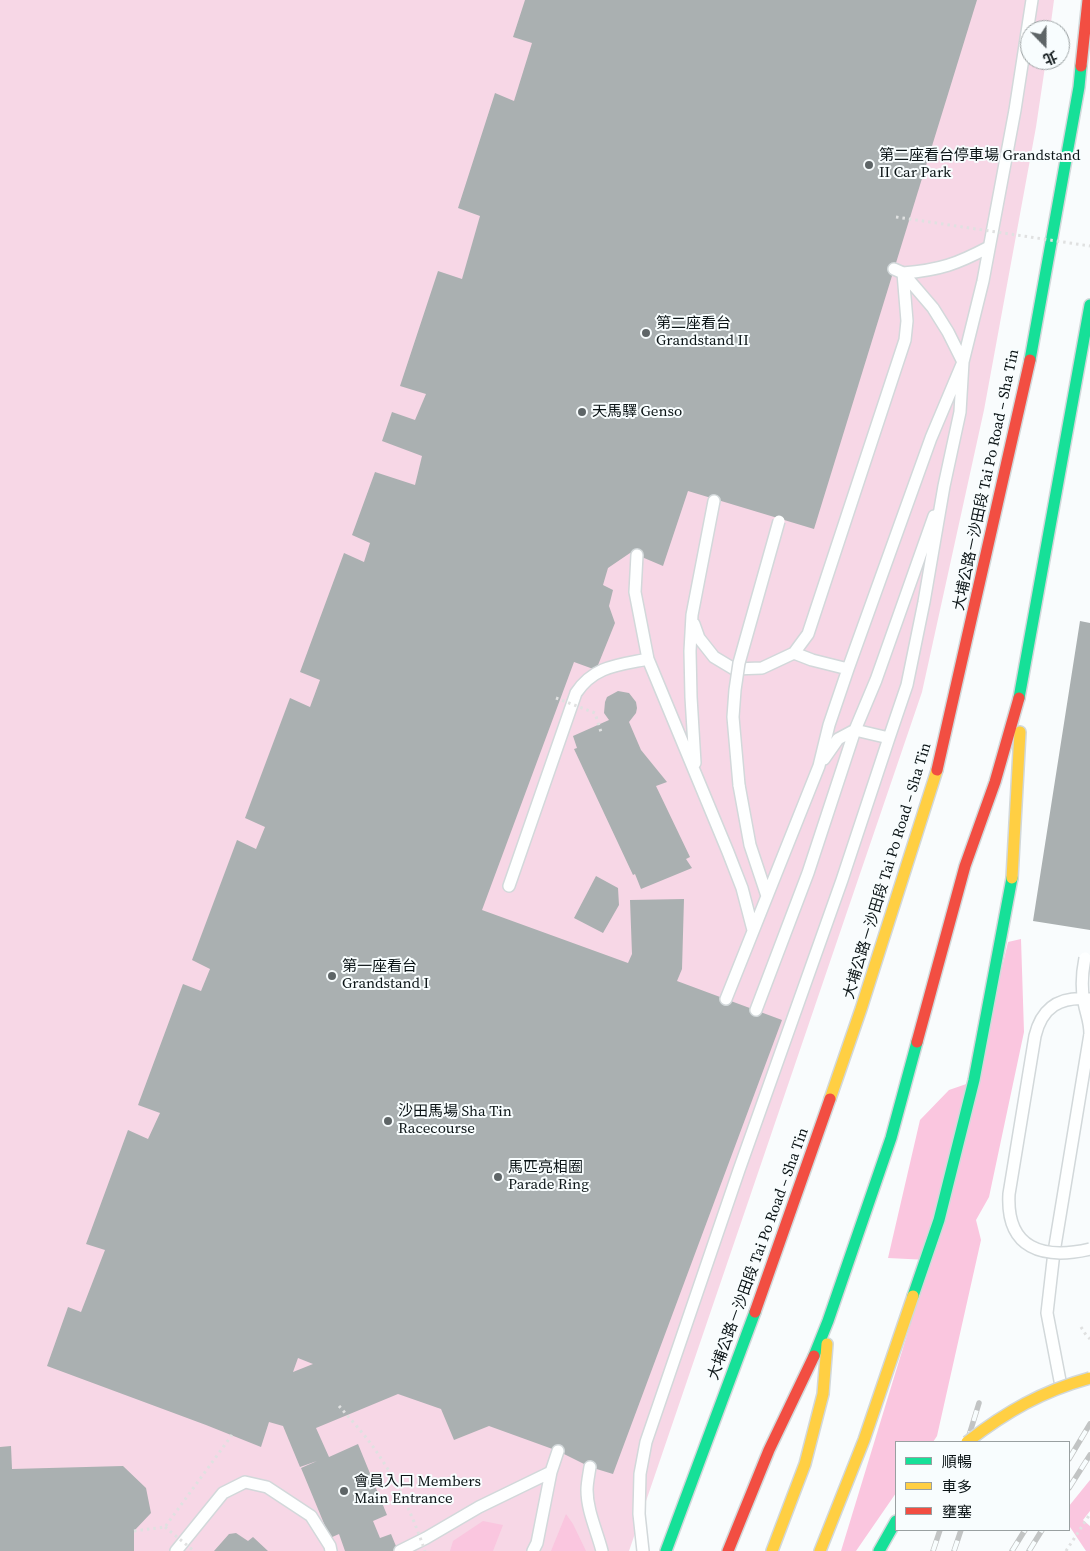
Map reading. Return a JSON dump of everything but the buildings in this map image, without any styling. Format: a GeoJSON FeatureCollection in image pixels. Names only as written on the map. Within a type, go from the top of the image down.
{"type":"FeatureCollection","features":[{"type":"Feature","properties":{"kind":"main road","name":"大埔公路－沙田段 Tai Po Road – Sha Tin"},"geometry":{"type":"LineString","coordinates":[[666,1551],[711,1434],[788,1221],[861,1009],[935,779],[1025,385],[1079,87],[1088,0]]}},
{"type":"Feature","properties":{"kind":"main road"},"geometry":{"type":"LineString","coordinates":[[728,1551],[769,1450],[808,1371],[828,1321],[892,1138],[963,875],[998,773],[1018,701],[1090,305]]}},
{"type":"Feature","properties":{"kind":"main road"},"geometry":{"type":"LineString","coordinates":[[820,1551],[864,1440],[939,1220],[974,1080],[1013,874],[1020,750],[1018,701]]}},
{"type":"Feature","properties":{"kind":"main road"},"geometry":{"type":"LineString","coordinates":[[772,1551],[806,1464],[823,1394],[828,1321]]}},
{"type":"Feature","properties":{"kind":"main road"},"geometry":{"type":"LineString","coordinates":[[968,1441],[1012,1410],[1037,1396],[1061,1386],[1090,1378]]}},
{"type":"Feature","properties":{"kind":"main road"},"geometry":{"type":"LineString","coordinates":[[879,1551],[895,1523]]}},
{"type":"Feature","properties":{"kind":"lane"},"geometry":{"type":"LineString","coordinates":[[726,999],[819,766],[848,669],[931,438],[963,362],[983,281],[1015,110],[1032,0]]}},
{"type":"Feature","properties":{"kind":"lane"},"geometry":{"type":"LineString","coordinates":[[899,271],[926,271],[945,268],[989,248]]}},
{"type":"Feature","properties":{"kind":"lane"},"geometry":{"type":"LineString","coordinates":[[643,1551],[638,1514],[640,1474],[646,1442],[842,880],[889,738],[906,685],[924,602],[944,486],[960,412],[963,362],[934,308],[899,271]]}},
{"type":"Feature","properties":{"kind":"lane"},"geometry":{"type":"LineString","coordinates":[[692,616],[699,638],[714,657],[734,669],[762,668],[794,653],[808,634],[905,340],[907,322],[899,271]]}},
{"type":"Feature","properties":{"kind":"lane"},"geometry":{"type":"LineString","coordinates":[[756,1010],[808,873],[855,730],[876,680],[944,486]]}},
{"type":"Feature","properties":{"kind":"lane"},"geometry":{"type":"LineString","coordinates":[[696,772],[691,697],[690,651],[692,616],[714,501]]}},
{"type":"Feature","properties":{"kind":"lane"},"geometry":{"type":"LineString","coordinates":[[766,896],[750,845],[739,785],[733,718],[739,663],[779,521]]}},
{"type":"Feature","properties":{"kind":"lane"},"geometry":{"type":"LineString","coordinates":[[637,555],[635,592],[648,659],[742,888],[753,930]]}},
{"type":"Feature","properties":{"kind":"lane"},"geometry":{"type":"LineString","coordinates":[[794,653],[812,660],[848,669]]}},
{"type":"Feature","properties":{"kind":"lane"},"geometry":{"type":"LineString","coordinates":[[508,886],[576,693],[584,681],[608,667],[648,659]]}},
{"type":"Feature","properties":{"kind":"lane"},"geometry":{"type":"LineString","coordinates":[[819,766],[838,739],[855,730],[889,738]]}},
{"type":"Feature","properties":{"kind":"lane"},"geometry":{"type":"LineString","coordinates":[[1061,1386],[1047,1313],[1054,1252],[1090,1034],[1089,1018],[1084,1005],[1082,970],[1090,949]]}},
{"type":"Feature","properties":{"kind":"lane"},"geometry":{"type":"LineString","coordinates":[[1090,999],[1068,1000],[1051,1006],[1039,1021],[1008,1207],[1013,1228],[1025,1244],[1054,1252],[1074,1252],[1090,1249]]}},
{"type":"Feature","properties":{"kind":"lane"},"geometry":{"type":"LineString","coordinates":[[533,1551],[537,1543],[551,1472],[558,1451]]}},
{"type":"Feature","properties":{"kind":"lane"},"geometry":{"type":"LineString","coordinates":[[590,1467],[587,1490],[590,1513],[602,1551]]}},
{"type":"Feature","properties":{"kind":"lane"},"geometry":{"type":"LineString","coordinates":[[400,1551],[479,1507],[551,1472]]}},
{"type":"Feature","properties":{"kind":"lane"},"geometry":{"type":"LineString","coordinates":[[176,1551],[223,1493],[245,1482],[267,1487],[311,1516],[330,1546],[331,1551]]}},
{"type":"Feature","properties":{"kind":"path"},"geometry":{"type":"LineString","coordinates":[[896,217],[1090,246]]}},
{"type":"Feature","properties":{"kind":"path"},"geometry":{"type":"LineString","coordinates":[[556,698],[595,713],[601,732]]}},
{"type":"Feature","properties":{"kind":"path"},"geometry":{"type":"LineString","coordinates":[[1081,1327],[1090,1338]]}},
{"type":"Feature","properties":{"kind":"path"},"geometry":{"type":"LineString","coordinates":[[339,1406],[377,1452],[395,1480],[412,1513],[425,1551]]}},
{"type":"Feature","properties":{"kind":"path"},"geometry":{"type":"LineString","coordinates":[[134,1531],[165,1527],[232,1435]]}},
{"type":"Feature","properties":{"kind":"path"},"geometry":{"type":"LineString","coordinates":[[1066,1551],[1090,1514]]}},
{"type":"Feature","properties":{"kind":"path"},"geometry":{"type":"LineString","coordinates":[[165,1527],[194,1551]]}},
{"type":"Feature","properties":{"kind":"shaded area","name":"沙田馬場 Sha Tin Racecourse"},"geometry":{"type":"Polygon","coordinates":[[[0,0],[1054,0],[1051,20],[1020,20],[1020,70],[1045,70],[1036,127],[984,410],[922,692],[629,1551],[0,1551],[0,0]]]}},
{"type":"Feature","properties":{"kind":"shaded area"},"geometry":{"type":"Polygon","coordinates":[[[1021,939],[1024,1032],[989,1197],[976,1220],[981,1240],[937,1436],[934,1441],[895,1441],[895,1494],[856,1551],[841,1551],[921,1289],[928,1260],[888,1258],[920,1120],[949,1090],[975,1081],[1008,942],[1021,939]]]}},
{"type":"Feature","properties":{"kind":"shaded area"},"geometry":{"type":"Polygon","coordinates":[[[1090,1480],[1090,1511],[1083,1520],[1090,1526],[1090,1551],[1086,1551],[1070,1527],[1070,1505],[1090,1480]]]}},
{"type":"Feature","properties":{"kind":"shaded area"},"geometry":{"type":"Polygon","coordinates":[[[566,1514],[573,1524],[586,1551],[551,1551],[566,1514]]]}},
{"type":"Feature","properties":{"kind":"shaded area"},"geometry":{"type":"Polygon","coordinates":[[[483,1521],[503,1525],[493,1551],[450,1551],[453,1541],[483,1521]]]}},
{"type":"Feature","properties":{"kind":"railway"},"geometry":{"type":"LineString","coordinates":[[967,1441],[979,1403]]}},
{"type":"Feature","properties":{"kind":"railway"},"geometry":{"type":"LineString","coordinates":[[1070,1457],[1090,1424]]}},
{"type":"Feature","properties":{"kind":"railway"},"geometry":{"type":"LineString","coordinates":[[1070,1486],[1090,1455]]}},
{"type":"Feature","properties":{"kind":"railway"},"geometry":{"type":"LineString","coordinates":[[933,1551],[940,1531]]}},
{"type":"Feature","properties":{"kind":"railway"},"geometry":{"type":"LineString","coordinates":[[954,1551],[961,1531]]}},
{"type":"Feature","properties":{"kind":"railway"},"geometry":{"type":"LineString","coordinates":[[1012,1551],[1024,1531]]}},
{"type":"Feature","properties":{"kind":"railway"},"geometry":{"type":"LineString","coordinates":[[1029,1551],[1041,1531]]}},
{"type":"Feature","properties":{"kind":"traffic: fast"},"geometry":{"type":"LineString","coordinates":[[1030,360],[1079,87],[1081,66]]}},
{"type":"Feature","properties":{"kind":"traffic: fast"},"geometry":{"type":"LineString","coordinates":[[1019,698],[1090,305]]}},
{"type":"Feature","properties":{"kind":"traffic: fast"},"geometry":{"type":"LineString","coordinates":[[913,1296],[939,1220],[974,1080],[1012,878]]}},
{"type":"Feature","properties":{"kind":"traffic: fast"},"geometry":{"type":"LineString","coordinates":[[814,1356],[828,1321],[891,1138],[917,1042]]}},
{"type":"Feature","properties":{"kind":"traffic: fast"},"geometry":{"type":"LineString","coordinates":[[666,1551],[755,1312]]}},
{"type":"Feature","properties":{"kind":"traffic: fast"},"geometry":{"type":"LineString","coordinates":[[879,1551],[895,1523]]}},
{"type":"Feature","properties":{"kind":"traffic: slow"},"geometry":{"type":"LineString","coordinates":[[1012,878],[1020,732]]}},
{"type":"Feature","properties":{"kind":"traffic: slow"},"geometry":{"type":"LineString","coordinates":[[830,1099],[861,1009],[937,770]]}},
{"type":"Feature","properties":{"kind":"traffic: slow"},"geometry":{"type":"LineString","coordinates":[[820,1551],[864,1440],[913,1296]]}},
{"type":"Feature","properties":{"kind":"traffic: slow"},"geometry":{"type":"LineString","coordinates":[[772,1551],[805,1464],[823,1394],[827,1344]]}},
{"type":"Feature","properties":{"kind":"traffic: slow"},"geometry":{"type":"LineString","coordinates":[[968,1441],[1010,1412],[1040,1396],[1090,1378]]}},
{"type":"Feature","properties":{"kind":"traffic: jam"},"geometry":{"type":"LineString","coordinates":[[1081,66],[1088,0]]}},
{"type":"Feature","properties":{"kind":"traffic: jam"},"geometry":{"type":"LineString","coordinates":[[937,770],[1030,360]]}},
{"type":"Feature","properties":{"kind":"traffic: jam"},"geometry":{"type":"LineString","coordinates":[[917,1042],[965,866],[995,782],[1019,698]]}},
{"type":"Feature","properties":{"kind":"traffic: jam"},"geometry":{"type":"LineString","coordinates":[[755,1312],[830,1099]]}},
{"type":"Feature","properties":{"kind":"traffic: jam"},"geometry":{"type":"LineString","coordinates":[[728,1551],[769,1450],[814,1356]]}},
{"type":"Feature","properties":{"kind":"place","name":"第二座看台停車場 Grandstand II Car Park"},"geometry":{"type":"Point","coordinates":[869,165]}},
{"type":"Feature","properties":{"kind":"place","name":"第二座看台 Grandstand II"},"geometry":{"type":"Point","coordinates":[646,333]}},
{"type":"Feature","properties":{"kind":"place","name":"天馬驛 Genso"},"geometry":{"type":"Point","coordinates":[582,412]}},
{"type":"Feature","properties":{"kind":"place","name":"第一座看台 Grandstand I"},"geometry":{"type":"Point","coordinates":[332,976]}},
{"type":"Feature","properties":{"kind":"place","name":"沙田馬場 Sha Tin Racecourse"},"geometry":{"type":"Point","coordinates":[388,1121]}},
{"type":"Feature","properties":{"kind":"place","name":"馬匹亮相圈 Parade Ring"},"geometry":{"type":"Point","coordinates":[498,1177]}},
{"type":"Feature","properties":{"kind":"place","name":"會員入口 Members Main Entrance"},"geometry":{"type":"Point","coordinates":[344,1491]}}]}
